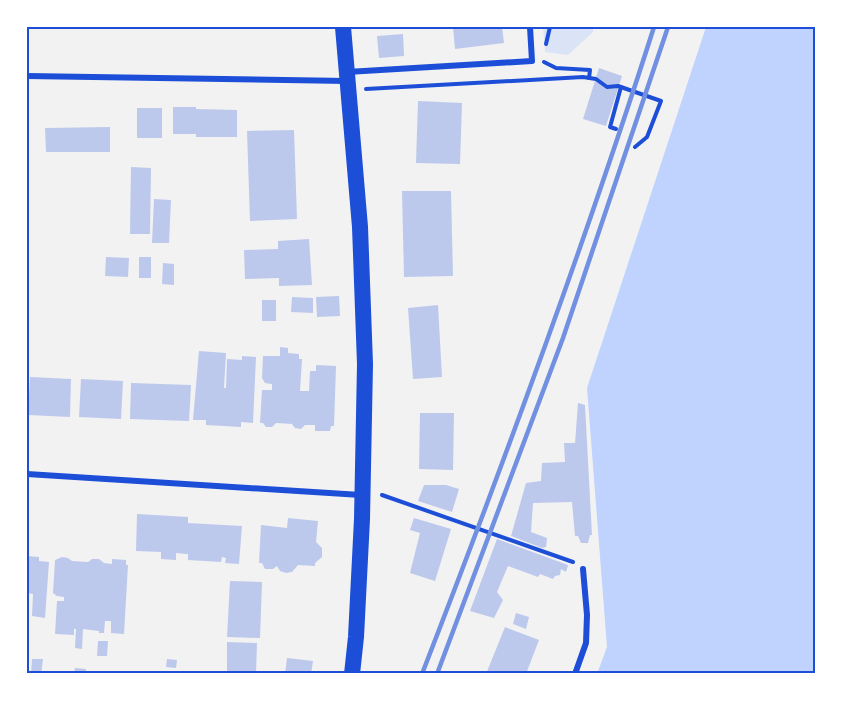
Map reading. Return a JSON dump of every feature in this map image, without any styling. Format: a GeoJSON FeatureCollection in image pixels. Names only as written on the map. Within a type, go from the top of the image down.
{"type":"FeatureCollection","features":[{"type":"Feature","properties":{"kind":"highway"},"geometry":{"type":"LineString","coordinates":[[343,27],[351,81],[361,250],[370,494],[352,674]]}},
{"type":"Feature","properties":{"kind":"street"},"geometry":{"type":"LineString","coordinates":[[27,76],[351,81],[532,61],[530,27]]}},
{"type":"Feature","properties":{"kind":"street"},"geometry":{"type":"LineString","coordinates":[[27,474],[370,494]]}},
{"type":"Feature","properties":{"kind":"street"},"geometry":{"type":"LineString","coordinates":[[575,674],[586,643],[587,615],[583,569]]}},
{"type":"Feature","properties":{"kind":"path"},"geometry":{"type":"LineString","coordinates":[[545,62],[556,68],[590,70],[589,78]]}},
{"type":"Feature","properties":{"kind":"path"},"geometry":{"type":"LineString","coordinates":[[351,81],[596,79],[607,87],[621,87],[661,101],[647,137],[634,147]]}},
{"type":"Feature","properties":{"kind":"path"},"geometry":{"type":"LineString","coordinates":[[616,129],[610,127],[621,87]]}},
{"type":"Feature","properties":{"kind":"path"},"geometry":{"type":"LineString","coordinates":[[370,494],[579,564],[583,569]]}},
{"type":"Feature","properties":{"kind":"shaded area"},"geometry":{"type":"Polygon","coordinates":[[[543,27],[593,27],[593,32],[568,55],[545,52],[543,27]]]}},
{"type":"Feature","properties":{"kind":"water"},"geometry":{"type":"Polygon","coordinates":[[[706,27],[816,27],[816,674],[597,674],[607,647],[587,388],[706,27]]]}},
{"type":"Feature","properties":{"kind":"building"},"geometry":{"type":"Polygon","coordinates":[[[453,27],[502,27],[504,43],[455,49],[453,27]]]}},
{"type":"Feature","properties":{"kind":"building"},"geometry":{"type":"Polygon","coordinates":[[[403,34],[404,56],[379,58],[377,36],[403,34]]]}},
{"type":"Feature","properties":{"kind":"building"},"geometry":{"type":"Polygon","coordinates":[[[599,68],[622,76],[606,126],[583,119],[599,68]]]}},
{"type":"Feature","properties":{"kind":"building"},"geometry":{"type":"Polygon","coordinates":[[[418,101],[462,103],[460,164],[416,163],[418,101]]]}},
{"type":"Feature","properties":{"kind":"building"},"geometry":{"type":"Polygon","coordinates":[[[173,107],[237,110],[237,137],[196,137],[196,134],[173,134],[173,107]]]}},
{"type":"Feature","properties":{"kind":"building"},"geometry":{"type":"Polygon","coordinates":[[[137,108],[162,108],[162,138],[137,138],[137,108]]]}},
{"type":"Feature","properties":{"kind":"building"},"geometry":{"type":"Polygon","coordinates":[[[110,127],[110,152],[46,152],[45,128],[110,127]]]}},
{"type":"Feature","properties":{"kind":"building"},"geometry":{"type":"Polygon","coordinates":[[[294,130],[297,219],[250,221],[247,131],[294,130]]]}},
{"type":"Feature","properties":{"kind":"building"},"geometry":{"type":"Polygon","coordinates":[[[131,167],[151,168],[150,234],[130,234],[131,167]]]}},
{"type":"Feature","properties":{"kind":"building"},"geometry":{"type":"Polygon","coordinates":[[[402,191],[451,191],[453,276],[404,277],[402,191]]]}},
{"type":"Feature","properties":{"kind":"building"},"geometry":{"type":"Polygon","coordinates":[[[154,199],[171,200],[169,243],[152,243],[154,199]]]}},
{"type":"Feature","properties":{"kind":"building"},"geometry":{"type":"Polygon","coordinates":[[[309,239],[312,285],[279,286],[279,278],[245,279],[244,250],[278,249],[278,241],[309,239]]]}},
{"type":"Feature","properties":{"kind":"building"},"geometry":{"type":"Polygon","coordinates":[[[106,257],[129,258],[128,277],[105,276],[106,257]]]}},
{"type":"Feature","properties":{"kind":"building"},"geometry":{"type":"Polygon","coordinates":[[[139,257],[151,257],[151,278],[139,278],[139,257]]]}},
{"type":"Feature","properties":{"kind":"building"},"geometry":{"type":"Polygon","coordinates":[[[163,263],[174,264],[174,285],[162,284],[163,263]]]}},
{"type":"Feature","properties":{"kind":"building"},"geometry":{"type":"Polygon","coordinates":[[[339,296],[340,316],[317,317],[316,297],[339,296]]]}},
{"type":"Feature","properties":{"kind":"building"},"geometry":{"type":"Polygon","coordinates":[[[292,297],[313,298],[313,313],[291,312],[292,297]]]}},
{"type":"Feature","properties":{"kind":"building"},"geometry":{"type":"Polygon","coordinates":[[[262,300],[276,300],[276,321],[262,321],[262,300]]]}},
{"type":"Feature","properties":{"kind":"building"},"geometry":{"type":"Polygon","coordinates":[[[438,305],[442,377],[413,379],[408,308],[438,305]]]}},
{"type":"Feature","properties":{"kind":"building"},"geometry":{"type":"Polygon","coordinates":[[[280,347],[288,348],[288,353],[299,354],[299,359],[302,359],[300,391],[309,391],[310,371],[316,371],[316,365],[336,366],[334,426],[331,426],[330,431],[315,431],[315,425],[305,425],[301,429],[295,428],[292,424],[276,423],[272,427],[266,427],[260,423],[262,390],[272,390],[272,384],[265,383],[262,378],[263,356],[280,356],[280,347]]]}},
{"type":"Feature","properties":{"kind":"building"},"geometry":{"type":"Polygon","coordinates":[[[199,351],[226,353],[224,388],[226,388],[227,359],[242,360],[242,356],[256,357],[253,423],[241,422],[241,427],[206,425],[206,420],[193,420],[199,351]]]}},
{"type":"Feature","properties":{"kind":"building"},"geometry":{"type":"Polygon","coordinates":[[[30,377],[71,379],[70,417],[28,415],[30,377]]]}},
{"type":"Feature","properties":{"kind":"building"},"geometry":{"type":"Polygon","coordinates":[[[81,379],[123,381],[121,419],[79,417],[81,379]]]}},
{"type":"Feature","properties":{"kind":"building"},"geometry":{"type":"Polygon","coordinates":[[[131,383],[191,385],[189,421],[130,419],[131,383]]]}},
{"type":"Feature","properties":{"kind":"building"},"geometry":{"type":"Polygon","coordinates":[[[578,403],[585,405],[592,535],[588,543],[581,543],[578,536],[575,536],[572,502],[533,503],[531,532],[547,538],[546,547],[542,548],[511,536],[526,483],[541,481],[542,463],[565,462],[564,443],[575,443],[578,403]]]}},
{"type":"Feature","properties":{"kind":"building"},"geometry":{"type":"Polygon","coordinates":[[[420,413],[454,413],[453,470],[419,469],[420,413]]]}},
{"type":"Feature","properties":{"kind":"building"},"geometry":{"type":"Polygon","coordinates":[[[424,485],[446,485],[459,489],[452,512],[418,501],[424,485]]]}},
{"type":"Feature","properties":{"kind":"building"},"geometry":{"type":"Polygon","coordinates":[[[137,514],[188,517],[188,523],[242,526],[239,564],[225,563],[226,558],[222,557],[221,562],[188,560],[188,554],[176,553],[176,560],[161,559],[161,552],[136,551],[137,514]]]}},
{"type":"Feature","properties":{"kind":"building"},"geometry":{"type":"Polygon","coordinates":[[[288,518],[318,521],[316,542],[322,548],[322,557],[315,563],[315,566],[298,565],[292,572],[280,571],[277,566],[273,569],[265,569],[262,563],[259,563],[261,525],[287,528],[288,518]]]}},
{"type":"Feature","properties":{"kind":"building"},"geometry":{"type":"Polygon","coordinates":[[[414,518],[451,529],[435,581],[410,573],[420,533],[410,530],[414,518]]]}},
{"type":"Feature","properties":{"kind":"building"},"geometry":{"type":"Polygon","coordinates":[[[497,539],[568,565],[566,572],[561,569],[560,575],[553,579],[540,574],[538,577],[508,566],[497,592],[503,600],[494,618],[470,611],[497,539]]]}},
{"type":"Feature","properties":{"kind":"building"},"geometry":{"type":"Polygon","coordinates":[[[27,556],[39,557],[39,561],[49,562],[45,618],[32,616],[33,594],[27,593],[27,556]]]}},
{"type":"Feature","properties":{"kind":"building"},"geometry":{"type":"Polygon","coordinates":[[[62,557],[72,561],[88,562],[92,559],[99,559],[104,563],[112,564],[112,559],[126,560],[126,565],[128,565],[124,634],[111,633],[111,621],[105,621],[104,633],[83,629],[82,649],[75,648],[76,629],[74,629],[74,635],[55,634],[57,601],[64,601],[64,597],[53,593],[55,560],[62,557]]]}},
{"type":"Feature","properties":{"kind":"building"},"geometry":{"type":"Polygon","coordinates":[[[230,581],[262,582],[260,638],[227,637],[230,581]]]}},
{"type":"Feature","properties":{"kind":"building"},"geometry":{"type":"Polygon","coordinates":[[[516,613],[529,617],[526,629],[513,624],[516,613]]]}},
{"type":"Feature","properties":{"kind":"building"},"geometry":{"type":"Polygon","coordinates":[[[505,627],[539,640],[526,674],[486,674],[505,627]]]}},
{"type":"Feature","properties":{"kind":"building"},"geometry":{"type":"Polygon","coordinates":[[[98,641],[108,641],[107,656],[97,656],[98,641]]]}},
{"type":"Feature","properties":{"kind":"building"},"geometry":{"type":"Polygon","coordinates":[[[227,642],[257,643],[256,674],[227,674],[227,642]]]}},
{"type":"Feature","properties":{"kind":"building"},"geometry":{"type":"Polygon","coordinates":[[[287,658],[313,661],[311,674],[285,674],[287,658]]]}},
{"type":"Feature","properties":{"kind":"building"},"geometry":{"type":"Polygon","coordinates":[[[32,659],[43,659],[41,674],[31,674],[32,659]]]}},
{"type":"Feature","properties":{"kind":"building"},"geometry":{"type":"Polygon","coordinates":[[[167,659],[177,660],[176,668],[166,667],[167,659]]]}},
{"type":"Feature","properties":{"kind":"building"},"geometry":{"type":"Polygon","coordinates":[[[75,668],[86,669],[86,674],[74,674],[75,668]]]}},
{"type":"Feature","properties":{"kind":"railway"},"geometry":{"type":"LineString","coordinates":[[422,674],[543,352],[654,27]]}},
{"type":"Feature","properties":{"kind":"railway"},"geometry":{"type":"LineString","coordinates":[[437,674],[563,338],[668,27]]}}]}
